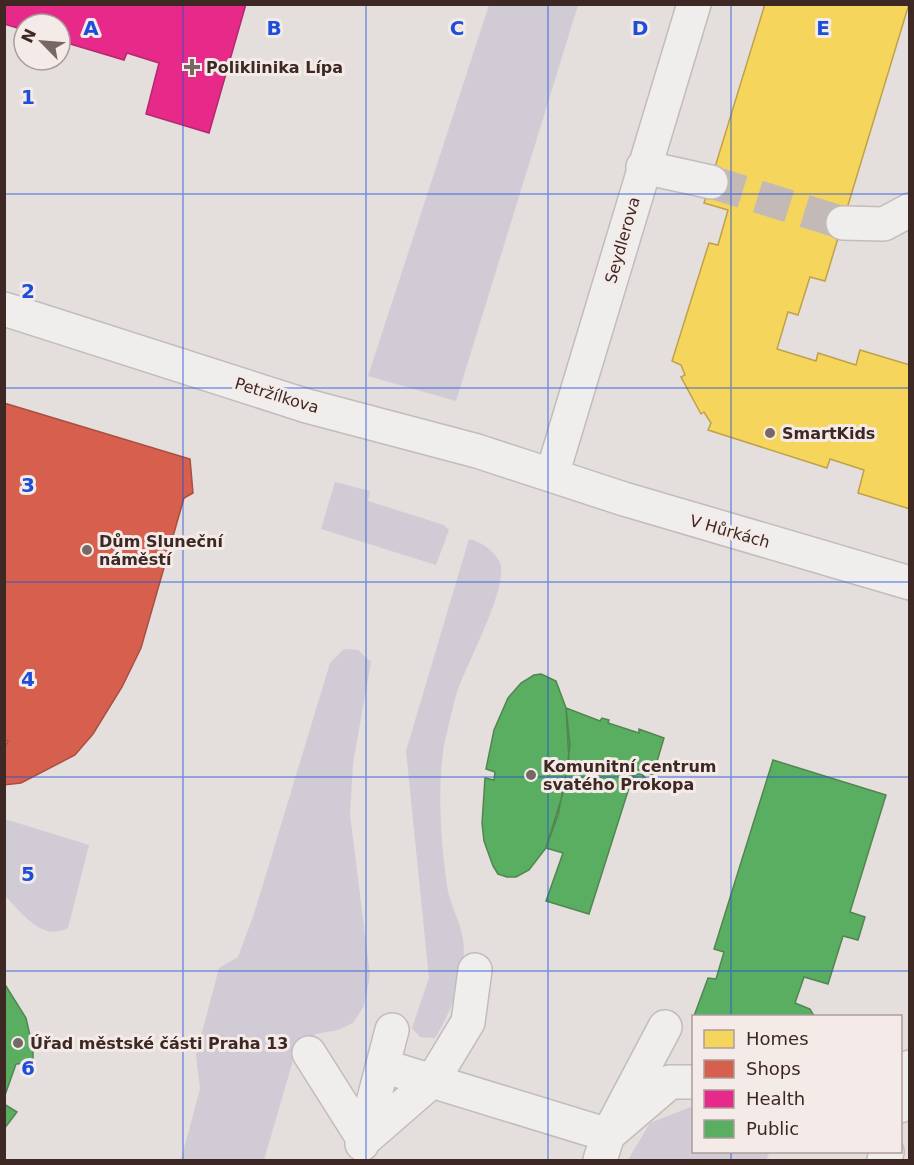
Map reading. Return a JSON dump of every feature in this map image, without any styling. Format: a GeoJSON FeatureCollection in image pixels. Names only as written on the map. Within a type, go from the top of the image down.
{"type":"FeatureCollection","features":[{"type":"Feature","properties":{"kind":"street","name":"Seydlerova"},"geometry":{"type":"LineString","coordinates":[[552,475],[694,4]]}},
{"type":"Feature","properties":{"kind":"street"},"geometry":{"type":"LineString","coordinates":[[643,167],[711,182]]}},
{"type":"Feature","properties":{"kind":"street"},"geometry":{"type":"LineString","coordinates":[[843,223],[884,224],[909,210]]}},
{"type":"Feature","properties":{"kind":"street","name":"Petržílkova"},"geometry":{"type":"LineString","coordinates":[[4,309],[307,406],[477,452],[552,475]]}},
{"type":"Feature","properties":{"kind":"street","name":"V Hůrkách"},"geometry":{"type":"LineString","coordinates":[[552,475],[624,499],[909,583]]}},
{"type":"Feature","properties":{"kind":"street"},"geometry":{"type":"LineString","coordinates":[[361,1150],[433,1080],[468,1022],[475,970]]}},
{"type":"Feature","properties":{"kind":"street"},"geometry":{"type":"LineString","coordinates":[[604,1148],[665,1027]]}},
{"type":"Feature","properties":{"kind":"street"},"geometry":{"type":"LineString","coordinates":[[361,1150],[392,1030]]}},
{"type":"Feature","properties":{"kind":"street"},"geometry":{"type":"LineString","coordinates":[[309,1053],[361,1150]]}},
{"type":"Feature","properties":{"kind":"street"},"geometry":{"type":"LineString","coordinates":[[383,1066],[433,1080],[604,1148]]}},
{"type":"Feature","properties":{"kind":"street"},"geometry":{"type":"LineString","coordinates":[[902,1098],[909,1067]]}},
{"type":"Feature","properties":{"kind":"street"},"geometry":{"type":"LineString","coordinates":[[604,1148],[670,1082],[692,1082]]}},
{"type":"Feature","properties":{"kind":"shaded area"},"geometry":{"type":"Polygon","coordinates":[[[489,5],[578,5],[456,401],[368,376],[489,5]]]}},
{"type":"Feature","properties":{"kind":"shaded area"},"geometry":{"type":"Polygon","coordinates":[[[335,482],[370,491],[368,501],[444,525],[449,530],[436,565],[321,529],[335,482]]]}},
{"type":"Feature","properties":{"kind":"shaded area"},"geometry":{"type":"Polygon","coordinates":[[[469,539],[482,544],[495,554],[500,563],[501,574],[493,607],[457,692],[442,761],[441,816],[445,870],[449,897],[461,930],[464,958],[454,1000],[442,1026],[435,1038],[420,1037],[412,1028],[429,978],[406,751],[469,539]]]}},
{"type":"Feature","properties":{"kind":"shaded area"},"geometry":{"type":"Polygon","coordinates":[[[344,649],[358,650],[371,662],[353,763],[350,815],[370,975],[364,1006],[353,1023],[338,1030],[316,1034],[294,1057],[264,1160],[181,1160],[200,1089],[196,1055],[219,968],[238,957],[254,914],[330,663],[344,649]]]}},
{"type":"Feature","properties":{"kind":"shaded area"},"geometry":{"type":"Polygon","coordinates":[[[5,819],[89,845],[68,928],[58,931],[41,929],[5,896],[5,819]]]}},
{"type":"Feature","properties":{"kind":"shaded area"},"geometry":{"type":"Polygon","coordinates":[[[692,1106],[692,1153],[770,1153],[766,1160],[628,1160],[650,1123],[692,1106]]]}},
{"type":"Feature","properties":{"kind":"building: Homes"},"geometry":{"type":"Polygon","coordinates":[[[765,4],[909,4],[825,281],[810,277],[798,315],[788,312],[777,349],[816,361],[818,353],[856,365],[860,350],[910,365],[910,509],[858,493],[864,470],[830,459],[827,468],[708,430],[711,423],[704,412],[701,414],[681,377],[685,375],[681,365],[672,361],[709,243],[718,245],[728,210],[704,203],[765,4]]]}},
{"type":"Feature","properties":{"kind":"building: Shops","name":"Dům Sluneční náměstí"},"geometry":{"type":"Polygon","coordinates":[[[4,403],[190,459],[193,493],[184,498],[141,648],[122,687],[93,734],[75,755],[21,783],[4,785],[4,748],[8,741],[4,740],[4,403]]]}},
{"type":"Feature","properties":{"kind":"building: Health","name":"Poliklinika Lípa"},"geometry":{"type":"Polygon","coordinates":[[[4,4],[246,4],[209,133],[146,114],[159,63],[127,53],[124,60],[72,45],[72,12],[12,12],[12,26],[4,24],[4,4]]]}},
{"type":"Feature","properties":{"kind":"building: Public","name":"Komunitní centrum svatého Prokopa"},"geometry":{"type":"Polygon","coordinates":[[[541,674],[556,681],[566,708],[570,745],[564,790],[546,848],[529,870],[516,877],[507,877],[498,874],[484,841],[482,823],[485,778],[494,780],[495,772],[486,769],[494,730],[508,698],[521,683],[534,675],[541,674]]]}},
{"type":"Feature","properties":{"kind":"building: Public"},"geometry":{"type":"Polygon","coordinates":[[[566,708],[600,721],[602,718],[609,720],[608,723],[639,733],[639,729],[664,738],[653,775],[635,769],[589,914],[546,901],[563,853],[546,848],[558,815],[569,760],[566,708]]]}},
{"type":"Feature","properties":{"kind":"building: Public"},"geometry":{"type":"Polygon","coordinates":[[[773,760],[886,795],[850,912],[865,917],[858,940],[843,936],[828,984],[804,977],[795,1003],[810,1009],[813,1015],[694,1015],[708,978],[716,979],[724,952],[714,949],[773,760]]]}},
{"type":"Feature","properties":{"kind":"building: Public"},"geometry":{"type":"Polygon","coordinates":[[[636,774],[642,774],[646,781],[642,788],[636,788],[632,784],[632,778],[636,774]]]}},
{"type":"Feature","properties":{"kind":"building: Public","name":"Úřad městské části Praha 13"},"geometry":{"type":"Polygon","coordinates":[[[4,983],[26,1018],[33,1049],[33,1063],[16,1064],[4,1098],[4,983]]]}},
{"type":"Feature","properties":{"kind":"building: Public"},"geometry":{"type":"Polygon","coordinates":[[[4,1104],[17,1112],[4,1129],[4,1104]]]}},
{"type":"Feature","properties":{"kind":"tunnel"},"geometry":{"type":"LineString","coordinates":[[711,182],[843,223]]}},
{"type":"Feature","properties":{"kind":"place","name":"Poliklinika Lípa"},"geometry":{"type":"Point","coordinates":[192,67]}},
{"type":"Feature","properties":{"kind":"place","name":"SmartKids"},"geometry":{"type":"Point","coordinates":[770,433]}},
{"type":"Feature","properties":{"kind":"place","name":"Dům Sluneční náměstí"},"geometry":{"type":"Point","coordinates":[87,550]}},
{"type":"Feature","properties":{"kind":"place","name":"Komunitní centrum svatého Prokopa"},"geometry":{"type":"Point","coordinates":[531,775]}},
{"type":"Feature","properties":{"kind":"place","name":"Úřad městské části Praha 13"},"geometry":{"type":"Point","coordinates":[18,1043]}}]}
